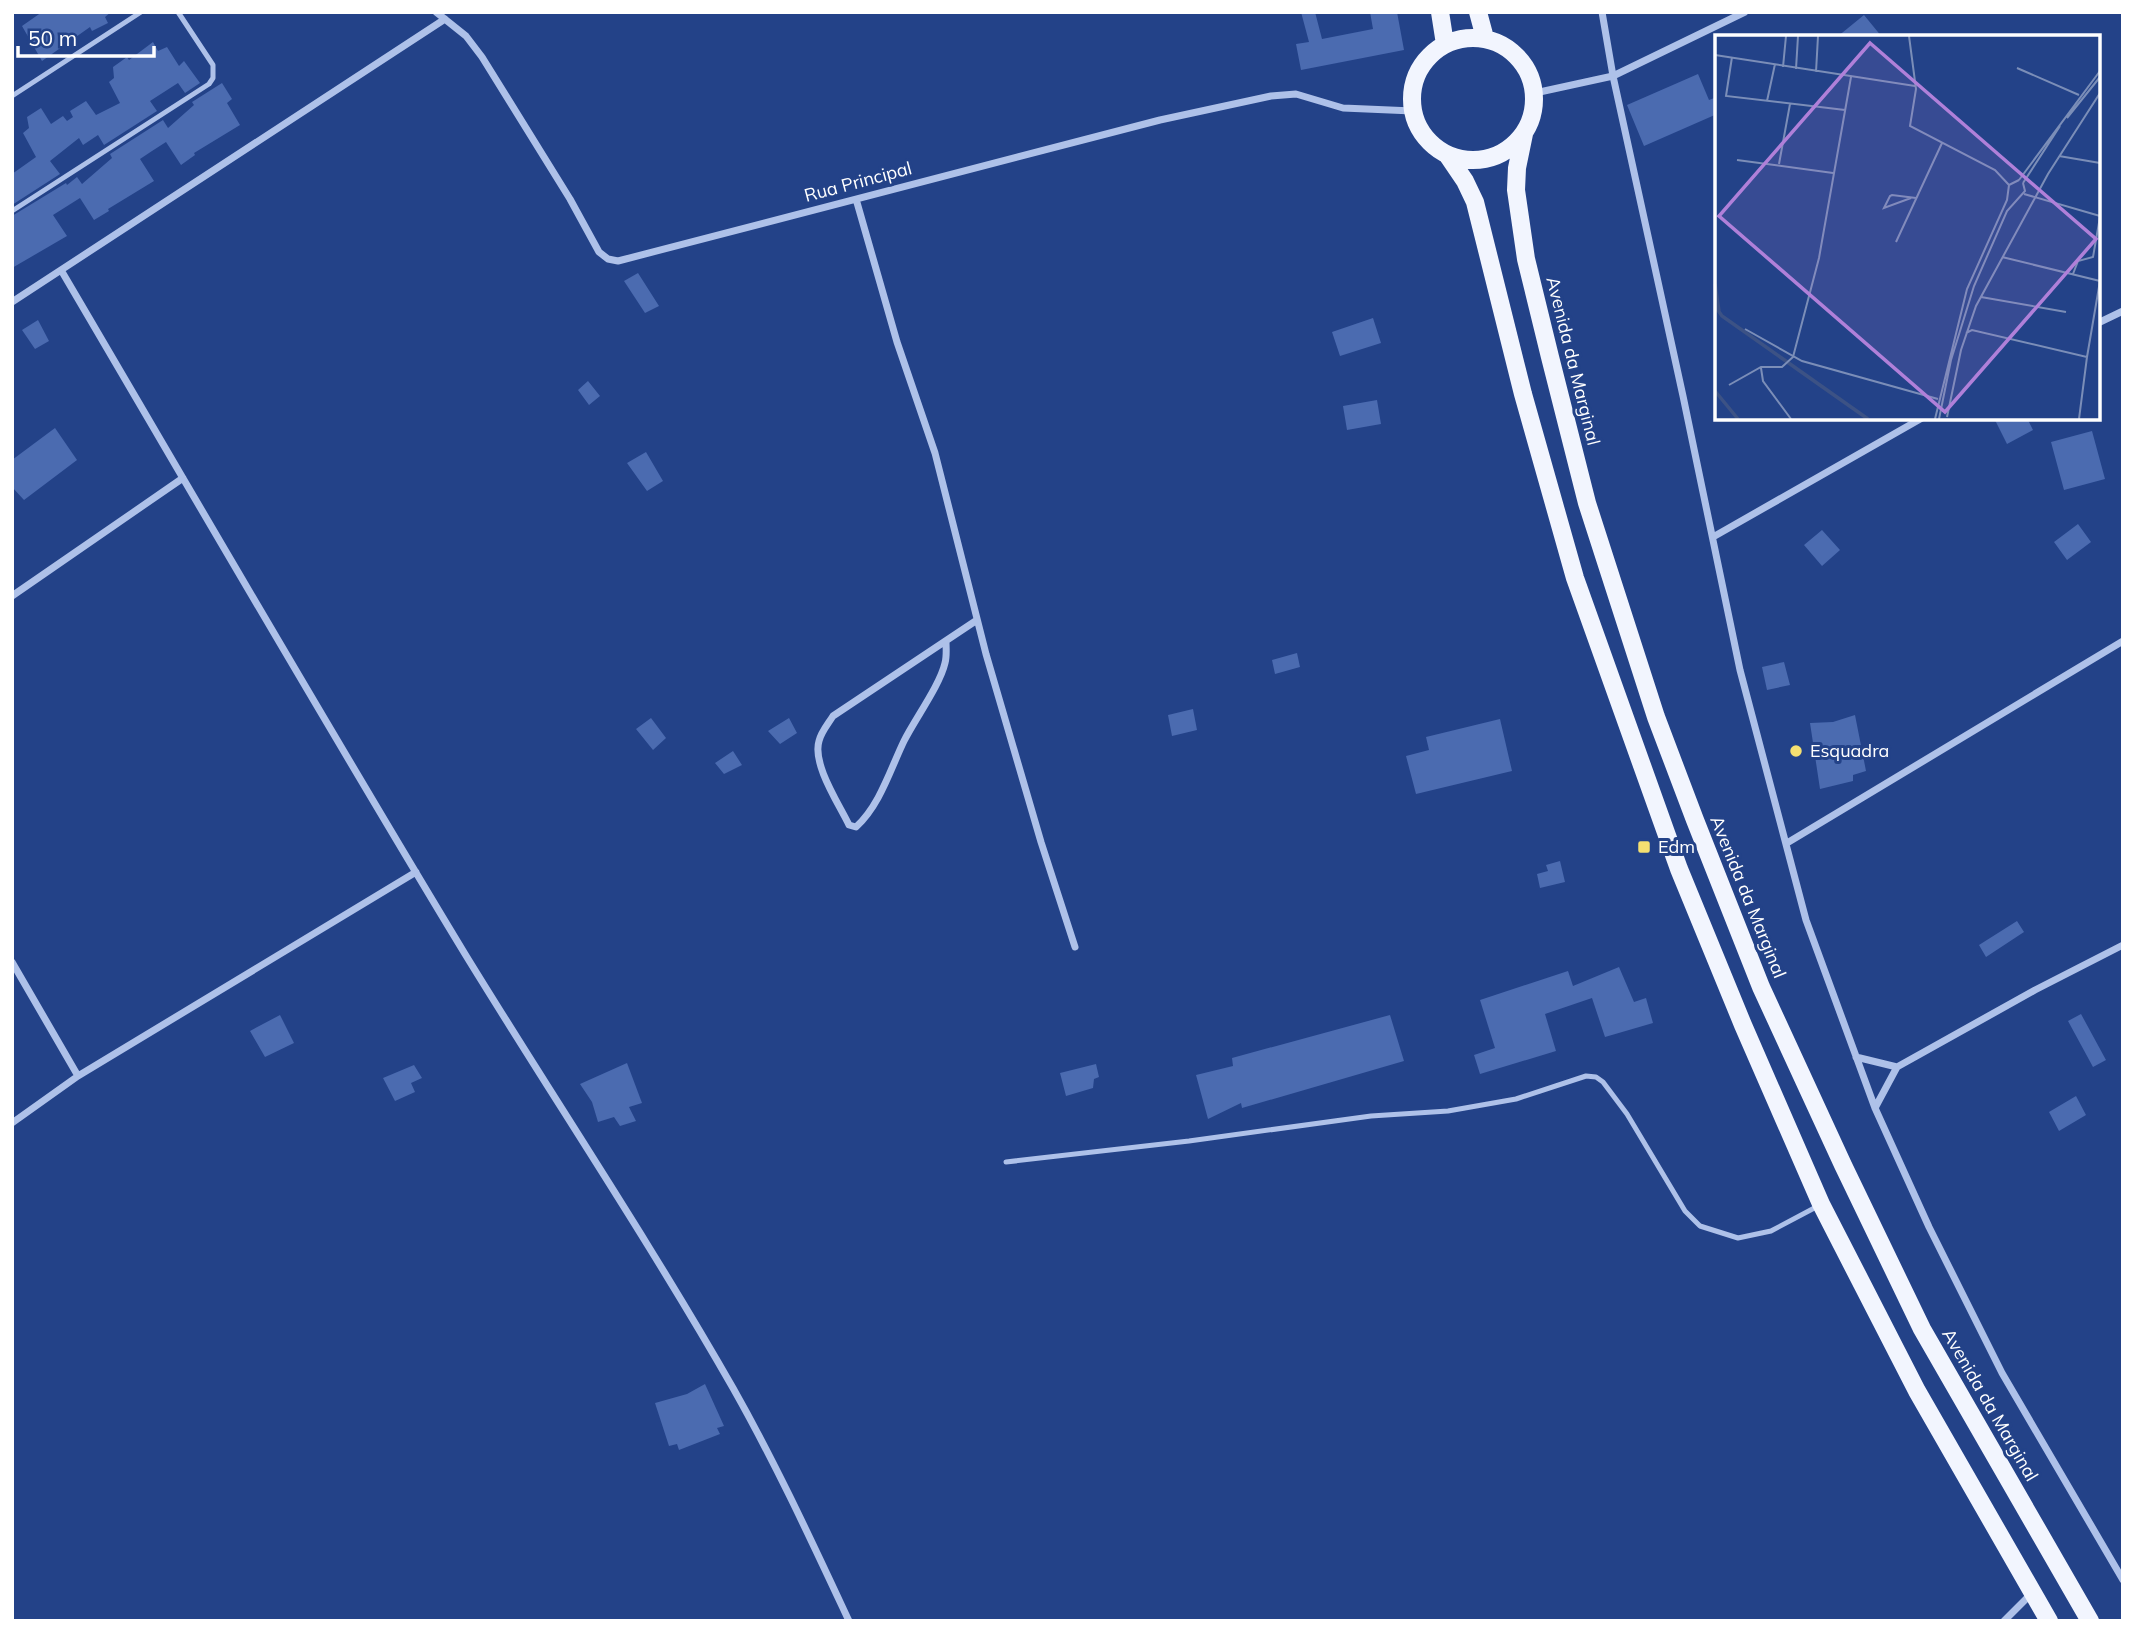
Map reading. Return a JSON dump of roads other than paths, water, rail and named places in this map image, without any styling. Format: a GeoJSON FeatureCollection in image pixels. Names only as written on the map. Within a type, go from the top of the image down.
{"type":"FeatureCollection","features":[{"type":"Feature","properties":{"kind":"main road"},"geometry":{"type":"LineString","coordinates":[[1440,12],[1445,44]]}},
{"type":"Feature","properties":{"kind":"main road"},"geometry":{"type":"LineString","coordinates":[[1478,12],[1485,38]]}},
{"type":"Feature","properties":{"kind":"main road"},"geometry":{"type":"LineString","coordinates":[[1464,38],[1485,38],[1503,44],[1519,57],[1530,74],[1535,93],[1533,114],[1524,134],[1509,149],[1490,159],[1468,161],[1448,156],[1432,145],[1419,129],[1413,111],[1415,79],[1432,53],[1445,44],[1464,38]]}},
{"type":"Feature","properties":{"kind":"main road","name":"Avenida da Marginal"},"geometry":{"type":"LineString","coordinates":[[1524,134],[1517,168],[1516,190],[1527,259],[1550,357],[1587,503],[1656,717],[1695,820],[1761,987],[1922,1329],[2090,1621]]}},
{"type":"Feature","properties":{"kind":"main road"},"geometry":{"type":"LineString","coordinates":[[1448,156],[1475,202],[1523,394],[1575,578],[1679,869],[1743,1025],[1822,1204],[1917,1391],[2049,1621]]}},
{"type":"Feature","properties":{"kind":"street","name":"Rua Principal"},"geometry":{"type":"LineString","coordinates":[[436,12],[466,36],[482,57],[599,252],[608,259],[618,261],[1160,120],[1271,96],[1296,94],[1343,108],[1413,111]]}},
{"type":"Feature","properties":{"kind":"street"},"geometry":{"type":"LineString","coordinates":[[1602,12],[1740,670],[1806,920],[1875,1108],[1928,1227],[2002,1373],[2123,1580]]}},
{"type":"Feature","properties":{"kind":"street"},"geometry":{"type":"LineString","coordinates":[[1535,93],[1614,76],[1745,12]]}},
{"type":"Feature","properties":{"kind":"street"},"geometry":{"type":"LineString","coordinates":[[12,302],[445,19]]}},
{"type":"Feature","properties":{"kind":"street"},"geometry":{"type":"LineString","coordinates":[[856,199],[897,342],[934,453],[977,620],[1041,842],[1075,947]]}},
{"type":"Feature","properties":{"kind":"street"},"geometry":{"type":"LineString","coordinates":[[61,270],[416,872],[535,1068],[680,1296],[787,1489],[849,1621]]}},
{"type":"Feature","properties":{"kind":"street"},"geometry":{"type":"LineString","coordinates":[[2100,322],[2123,311]]}},
{"type":"Feature","properties":{"kind":"street"},"geometry":{"type":"LineString","coordinates":[[1713,537],[1918,420]]}},
{"type":"Feature","properties":{"kind":"street"},"geometry":{"type":"LineString","coordinates":[[12,596],[183,478]]}},
{"type":"Feature","properties":{"kind":"street"},"geometry":{"type":"LineString","coordinates":[[946,641],[946,662],[941,675],[875,803],[856,827],[849,825],[818,759],[818,742],[824,729],[833,716],[977,620]]}},
{"type":"Feature","properties":{"kind":"street"},"geometry":{"type":"LineString","coordinates":[[1787,843],[2123,640]]}},
{"type":"Feature","properties":{"kind":"street"},"geometry":{"type":"LineString","coordinates":[[12,1123],[78,1076],[416,872]]}},
{"type":"Feature","properties":{"kind":"street"},"geometry":{"type":"LineString","coordinates":[[1875,1108],[1897,1067],[2035,990],[2123,945]]}},
{"type":"Feature","properties":{"kind":"street"},"geometry":{"type":"LineString","coordinates":[[12,962],[78,1076]]}},
{"type":"Feature","properties":{"kind":"street"},"geometry":{"type":"LineString","coordinates":[[1856,1057],[1897,1067]]}},
{"type":"Feature","properties":{"kind":"street"},"geometry":{"type":"LineString","coordinates":[[2004,1621],[2033,1593]]}},
{"type":"Feature","properties":{"kind":"lane"},"geometry":{"type":"LineString","coordinates":[[12,96],[141,12]]}},
{"type":"Feature","properties":{"kind":"lane"},"geometry":{"type":"LineString","coordinates":[[12,211],[209,84],[213,78],[213,65],[178,12]]}},
{"type":"Feature","properties":{"kind":"lane"},"geometry":{"type":"LineString","coordinates":[[1006,1162],[1371,1116],[1448,1111],[1516,1099],[1587,1076],[1596,1077],[1603,1082],[1627,1114],[1685,1211],[1700,1226],[1738,1238],[1771,1231],[1822,1204]]}},
{"type":"Feature","properties":{"kind":"place","name":"Esquadra"},"geometry":{"type":"Point","coordinates":[1796,751]}},
{"type":"Feature","properties":{"kind":"place","name":"Edm"},"geometry":{"type":"Point","coordinates":[1644,847]}}]}
